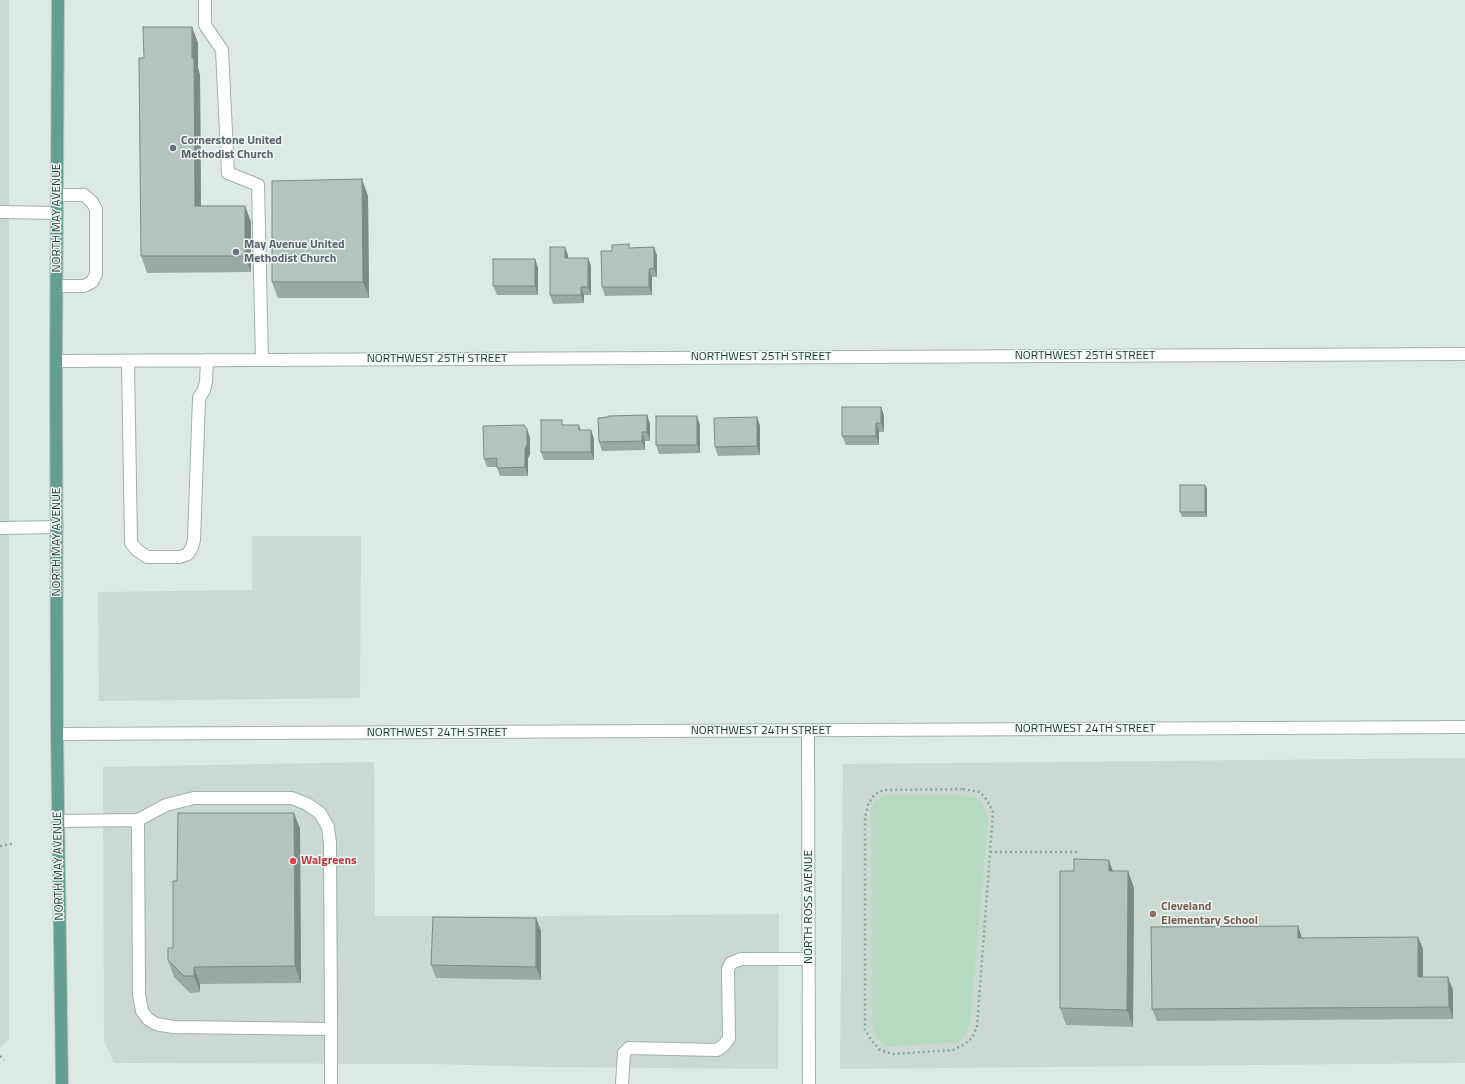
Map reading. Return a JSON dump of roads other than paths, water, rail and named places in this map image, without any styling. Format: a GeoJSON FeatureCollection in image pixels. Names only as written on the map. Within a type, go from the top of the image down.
{"type":"FeatureCollection","features":[{"type":"Feature","properties":{"kind":"main road","name":"NORTH MAY AVENUE"},"geometry":{"type":"LineString","coordinates":[[58,0],[56,527],[57,734],[62,1084]]}},
{"type":"Feature","properties":{"kind":"street"},"geometry":{"type":"LineString","coordinates":[[205,0],[205,25],[222,50],[228,173],[258,185],[262,360]]}},
{"type":"Feature","properties":{"kind":"street"},"geometry":{"type":"LineString","coordinates":[[57,195],[84,196],[92,202],[96,209],[96,274],[92,282],[84,286],[57,286]]}},
{"type":"Feature","properties":{"kind":"street"},"geometry":{"type":"LineString","coordinates":[[0,212],[57,213]]}},
{"type":"Feature","properties":{"kind":"street","name":"NORTHWEST 25TH STREET"},"geometry":{"type":"LineString","coordinates":[[56,361],[1465,354]]}},
{"type":"Feature","properties":{"kind":"street"},"geometry":{"type":"LineString","coordinates":[[128,361],[132,543],[137,550],[147,557],[180,557],[188,554],[194,540],[199,398],[204,390],[206,382],[207,360]]}},
{"type":"Feature","properties":{"kind":"street"},"geometry":{"type":"LineString","coordinates":[[0,528],[56,527]]}},
{"type":"Feature","properties":{"kind":"street","name":"NORTHWEST 24TH STREET"},"geometry":{"type":"LineString","coordinates":[[57,734],[1465,727]]}},
{"type":"Feature","properties":{"kind":"street","name":"NORTH ROSS AVENUE"},"geometry":{"type":"LineString","coordinates":[[808,731],[809,1084]]}},
{"type":"Feature","properties":{"kind":"street"},"geometry":{"type":"LineString","coordinates":[[58,821],[138,820],[166,805],[194,798],[292,798],[307,804],[320,813],[328,827],[330,842],[332,1084]]}},
{"type":"Feature","properties":{"kind":"street"},"geometry":{"type":"LineString","coordinates":[[138,820],[138,994],[142,1011],[148,1019],[156,1024],[173,1027],[331,1029]]}},
{"type":"Feature","properties":{"kind":"street"},"geometry":{"type":"LineString","coordinates":[[622,1084],[624,1053],[629,1048],[717,1050],[724,1045],[729,1038],[728,969],[731,963],[741,959],[809,959]]}},
{"type":"Feature","properties":{"kind":"place","name":"Cornerstone United Methodist Church"},"geometry":{"type":"Point","coordinates":[173,148]}},
{"type":"Feature","properties":{"kind":"place","name":"May Avenue United Methodist Church"},"geometry":{"type":"Point","coordinates":[236,252]}},
{"type":"Feature","properties":{"kind":"place","name":"Walgreens"},"geometry":{"type":"Point","coordinates":[293,861]}},
{"type":"Feature","properties":{"kind":"place","name":"Cleveland Elementary School"},"geometry":{"type":"Point","coordinates":[1153,914]}}]}
